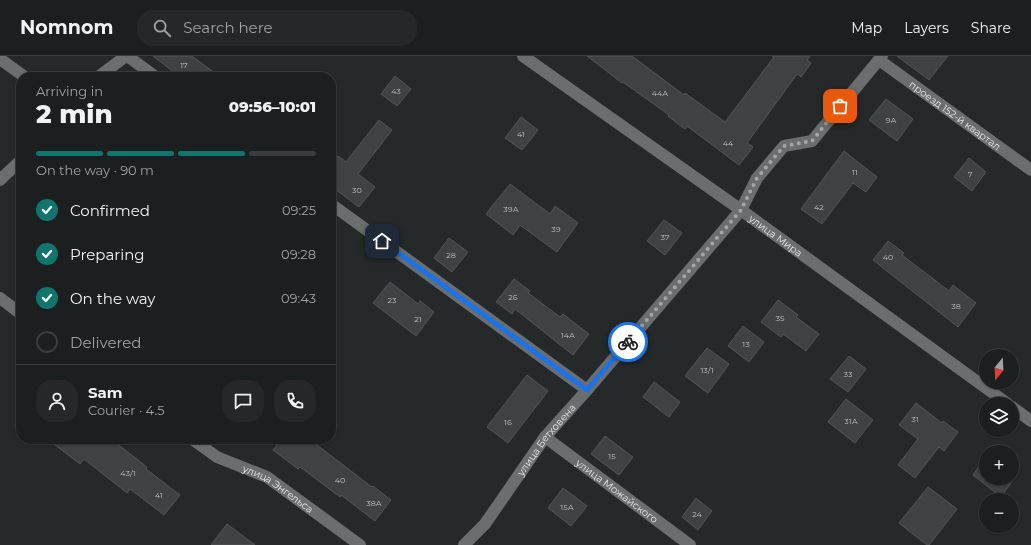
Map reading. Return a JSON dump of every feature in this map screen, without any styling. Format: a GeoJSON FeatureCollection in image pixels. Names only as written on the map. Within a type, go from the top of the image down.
{"type":"FeatureCollection","features":[{"type":"Feature","properties":{"kind":"street"},"geometry":{"type":"LineString","coordinates":[[105,72],[127,56],[149,72]]}},
{"type":"Feature","properties":{"kind":"street","name":"улица Мира"},"geometry":{"type":"LineString","coordinates":[[523,56],[741,210],[998,397]]}},
{"type":"Feature","properties":{"kind":"street","name":"улица Бетховена"},"geometry":{"type":"LineString","coordinates":[[464,545],[485,524],[544,437],[587,390],[741,210],[757,178],[784,146],[812,141],[880,58]]}},
{"type":"Feature","properties":{"kind":"street","name":"проезд 152-й квартал"},"geometry":{"type":"LineString","coordinates":[[880,58],[1031,170]]}},
{"type":"Feature","properties":{"kind":"street"},"geometry":{"type":"LineString","coordinates":[[0,59],[18,72]]}},
{"type":"Feature","properties":{"kind":"street"},"geometry":{"type":"LineString","coordinates":[[0,180],[16,165]]}},
{"type":"Feature","properties":{"kind":"street"},"geometry":{"type":"LineString","coordinates":[[336,208],[587,390]]}},
{"type":"Feature","properties":{"kind":"street"},"geometry":{"type":"LineString","coordinates":[[0,298],[16,310]]}},
{"type":"Feature","properties":{"kind":"street"},"geometry":{"type":"LineString","coordinates":[[1019,412],[1031,421]]}},
{"type":"Feature","properties":{"kind":"street","name":"улица Можайского"},"geometry":{"type":"LineString","coordinates":[[544,437],[690,545]]}},
{"type":"Feature","properties":{"kind":"street","name":"улица Энгельса"},"geometry":{"type":"LineString","coordinates":[[199,444],[216,457],[267,476],[360,545]]}},
{"type":"Feature","properties":{"kind":"building"},"geometry":{"type":"Polygon","coordinates":[[[153,56],[192,56],[213,72],[174,72],[153,56]]]}},
{"type":"Feature","properties":{"kind":"building"},"geometry":{"type":"Polygon","coordinates":[[[587,56],[632,56],[684,95],[685,93],[725,122],[774,57],[772,56],[810,56],[807,60],[811,63],[801,77],[797,74],[747,143],[753,147],[739,165],[687,126],[685,129],[668,116],[669,115],[623,82],[622,83],[587,56]]]}},
{"type":"Feature","properties":{"kind":"building"},"geometry":{"type":"Polygon","coordinates":[[[897,56],[948,56],[929,80],[897,56]]]}},
{"type":"Feature","properties":{"kind":"building"},"geometry":{"type":"Polygon","coordinates":[[[395,76],[411,89],[397,106],[381,94],[395,76]]]}},
{"type":"Feature","properties":{"kind":"building"},"geometry":{"type":"Polygon","coordinates":[[[886,99],[913,119],[897,141],[869,120],[886,99]]]}},
{"type":"Feature","properties":{"kind":"building"},"geometry":{"type":"Polygon","coordinates":[[[521,117],[538,130],[522,150],[505,138],[521,117]]]}},
{"type":"Feature","properties":{"kind":"building"},"geometry":{"type":"Polygon","coordinates":[[[379,120],[392,130],[358,174],[375,187],[359,207],[336,190],[336,159],[338,156],[346,162],[379,120]]]}},
{"type":"Feature","properties":{"kind":"building"},"geometry":{"type":"Polygon","coordinates":[[[844,151],[877,177],[866,192],[853,183],[822,224],[801,209],[844,151]]]}},
{"type":"Feature","properties":{"kind":"building"},"geometry":{"type":"Polygon","coordinates":[[[969,158],[986,172],[972,191],[954,177],[969,158]]]}},
{"type":"Feature","properties":{"kind":"building"},"geometry":{"type":"Polygon","coordinates":[[[510,184],[550,214],[555,206],[578,223],[557,252],[520,225],[513,235],[486,214],[510,184]]]}},
{"type":"Feature","properties":{"kind":"building"},"geometry":{"type":"Polygon","coordinates":[[[664,220],[682,233],[665,255],[647,241],[664,220]]]}},
{"type":"Feature","properties":{"kind":"building"},"geometry":{"type":"Polygon","coordinates":[[[449,238],[468,252],[452,272],[434,258],[449,238]]]}},
{"type":"Feature","properties":{"kind":"building"},"geometry":{"type":"Polygon","coordinates":[[[888,241],[904,253],[902,255],[949,291],[953,285],[976,303],[958,327],[873,260],[888,241]]]}},
{"type":"Feature","properties":{"kind":"building"},"geometry":{"type":"Polygon","coordinates":[[[514,279],[530,291],[528,293],[560,317],[563,314],[589,334],[573,355],[515,309],[512,314],[496,302],[514,279]]]}},
{"type":"Feature","properties":{"kind":"building"},"geometry":{"type":"Polygon","coordinates":[[[390,282],[418,304],[420,301],[434,312],[416,336],[373,303],[390,282]]]}},
{"type":"Feature","properties":{"kind":"building"},"geometry":{"type":"Polygon","coordinates":[[[778,300],[798,315],[796,317],[819,334],[806,351],[783,334],[781,337],[761,322],[778,300]]]}},
{"type":"Feature","properties":{"kind":"building"},"geometry":{"type":"Polygon","coordinates":[[[743,326],[764,342],[749,362],[728,346],[743,326]]]}},
{"type":"Feature","properties":{"kind":"building"},"geometry":{"type":"Polygon","coordinates":[[[707,348],[729,364],[708,393],[685,376],[707,348]]]}},
{"type":"Feature","properties":{"kind":"building"},"geometry":{"type":"Polygon","coordinates":[[[849,356],[866,369],[848,392],[830,379],[849,356]]]}},
{"type":"Feature","properties":{"kind":"building"},"geometry":{"type":"Polygon","coordinates":[[[527,375],[548,391],[508,443],[487,427],[527,375]]]}},
{"type":"Feature","properties":{"kind":"building"},"geometry":{"type":"Polygon","coordinates":[[[654,382],[680,402],[669,417],[643,397],[654,382]]]}},
{"type":"Feature","properties":{"kind":"building"},"geometry":{"type":"Polygon","coordinates":[[[846,399],[873,420],[855,443],[828,422],[846,399]]]}},
{"type":"Feature","properties":{"kind":"building"},"geometry":{"type":"Polygon","coordinates":[[[916,403],[942,423],[943,421],[958,432],[944,451],[939,447],[915,478],[898,465],[918,439],[899,425],[916,403]]]}},
{"type":"Feature","properties":{"kind":"building"},"geometry":{"type":"Polygon","coordinates":[[[605,436],[633,457],[619,475],[591,454],[605,436]]]}},
{"type":"Feature","properties":{"kind":"building"},"geometry":{"type":"Polygon","coordinates":[[[54,444],[117,444],[147,467],[146,469],[180,495],[164,515],[130,489],[127,493],[84,459],[80,464],[54,444]]]}},
{"type":"Feature","properties":{"kind":"building"},"geometry":{"type":"Polygon","coordinates":[[[278,444],[316,444],[391,500],[375,521],[341,495],[340,497],[300,467],[298,469],[273,450],[278,444]]]}},
{"type":"Feature","properties":{"kind":"building"},"geometry":{"type":"Polygon","coordinates":[[[979,466],[979,480],[973,475],[979,466]]]}},
{"type":"Feature","properties":{"kind":"building"},"geometry":{"type":"Polygon","coordinates":[[[986,485],[1009,485],[1004,493],[996,493],[986,485]]]}},
{"type":"Feature","properties":{"kind":"building"},"geometry":{"type":"Polygon","coordinates":[[[928,487],[957,509],[929,545],[927,545],[899,523],[928,487]]]}},
{"type":"Feature","properties":{"kind":"building"},"geometry":{"type":"Polygon","coordinates":[[[563,488],[587,506],[571,526],[548,508],[563,488]]]}},
{"type":"Feature","properties":{"kind":"building"},"geometry":{"type":"Polygon","coordinates":[[[696,498],[712,511],[698,530],[682,517],[696,498]]]}},
{"type":"Feature","properties":{"kind":"building"},"geometry":{"type":"Polygon","coordinates":[[[227,524],[255,545],[211,545],[227,524]]]}},
{"type":"Feature","properties":{"kind":"way so far"},"geometry":{"type":"LineString","coordinates":[[628,342],[741,210],[757,178],[784,146],[812,141],[840,106]]}},
{"type":"Feature","properties":{"kind":"route"},"geometry":{"type":"LineString","coordinates":[[382,241],[587,390],[628,342]]}}]}
